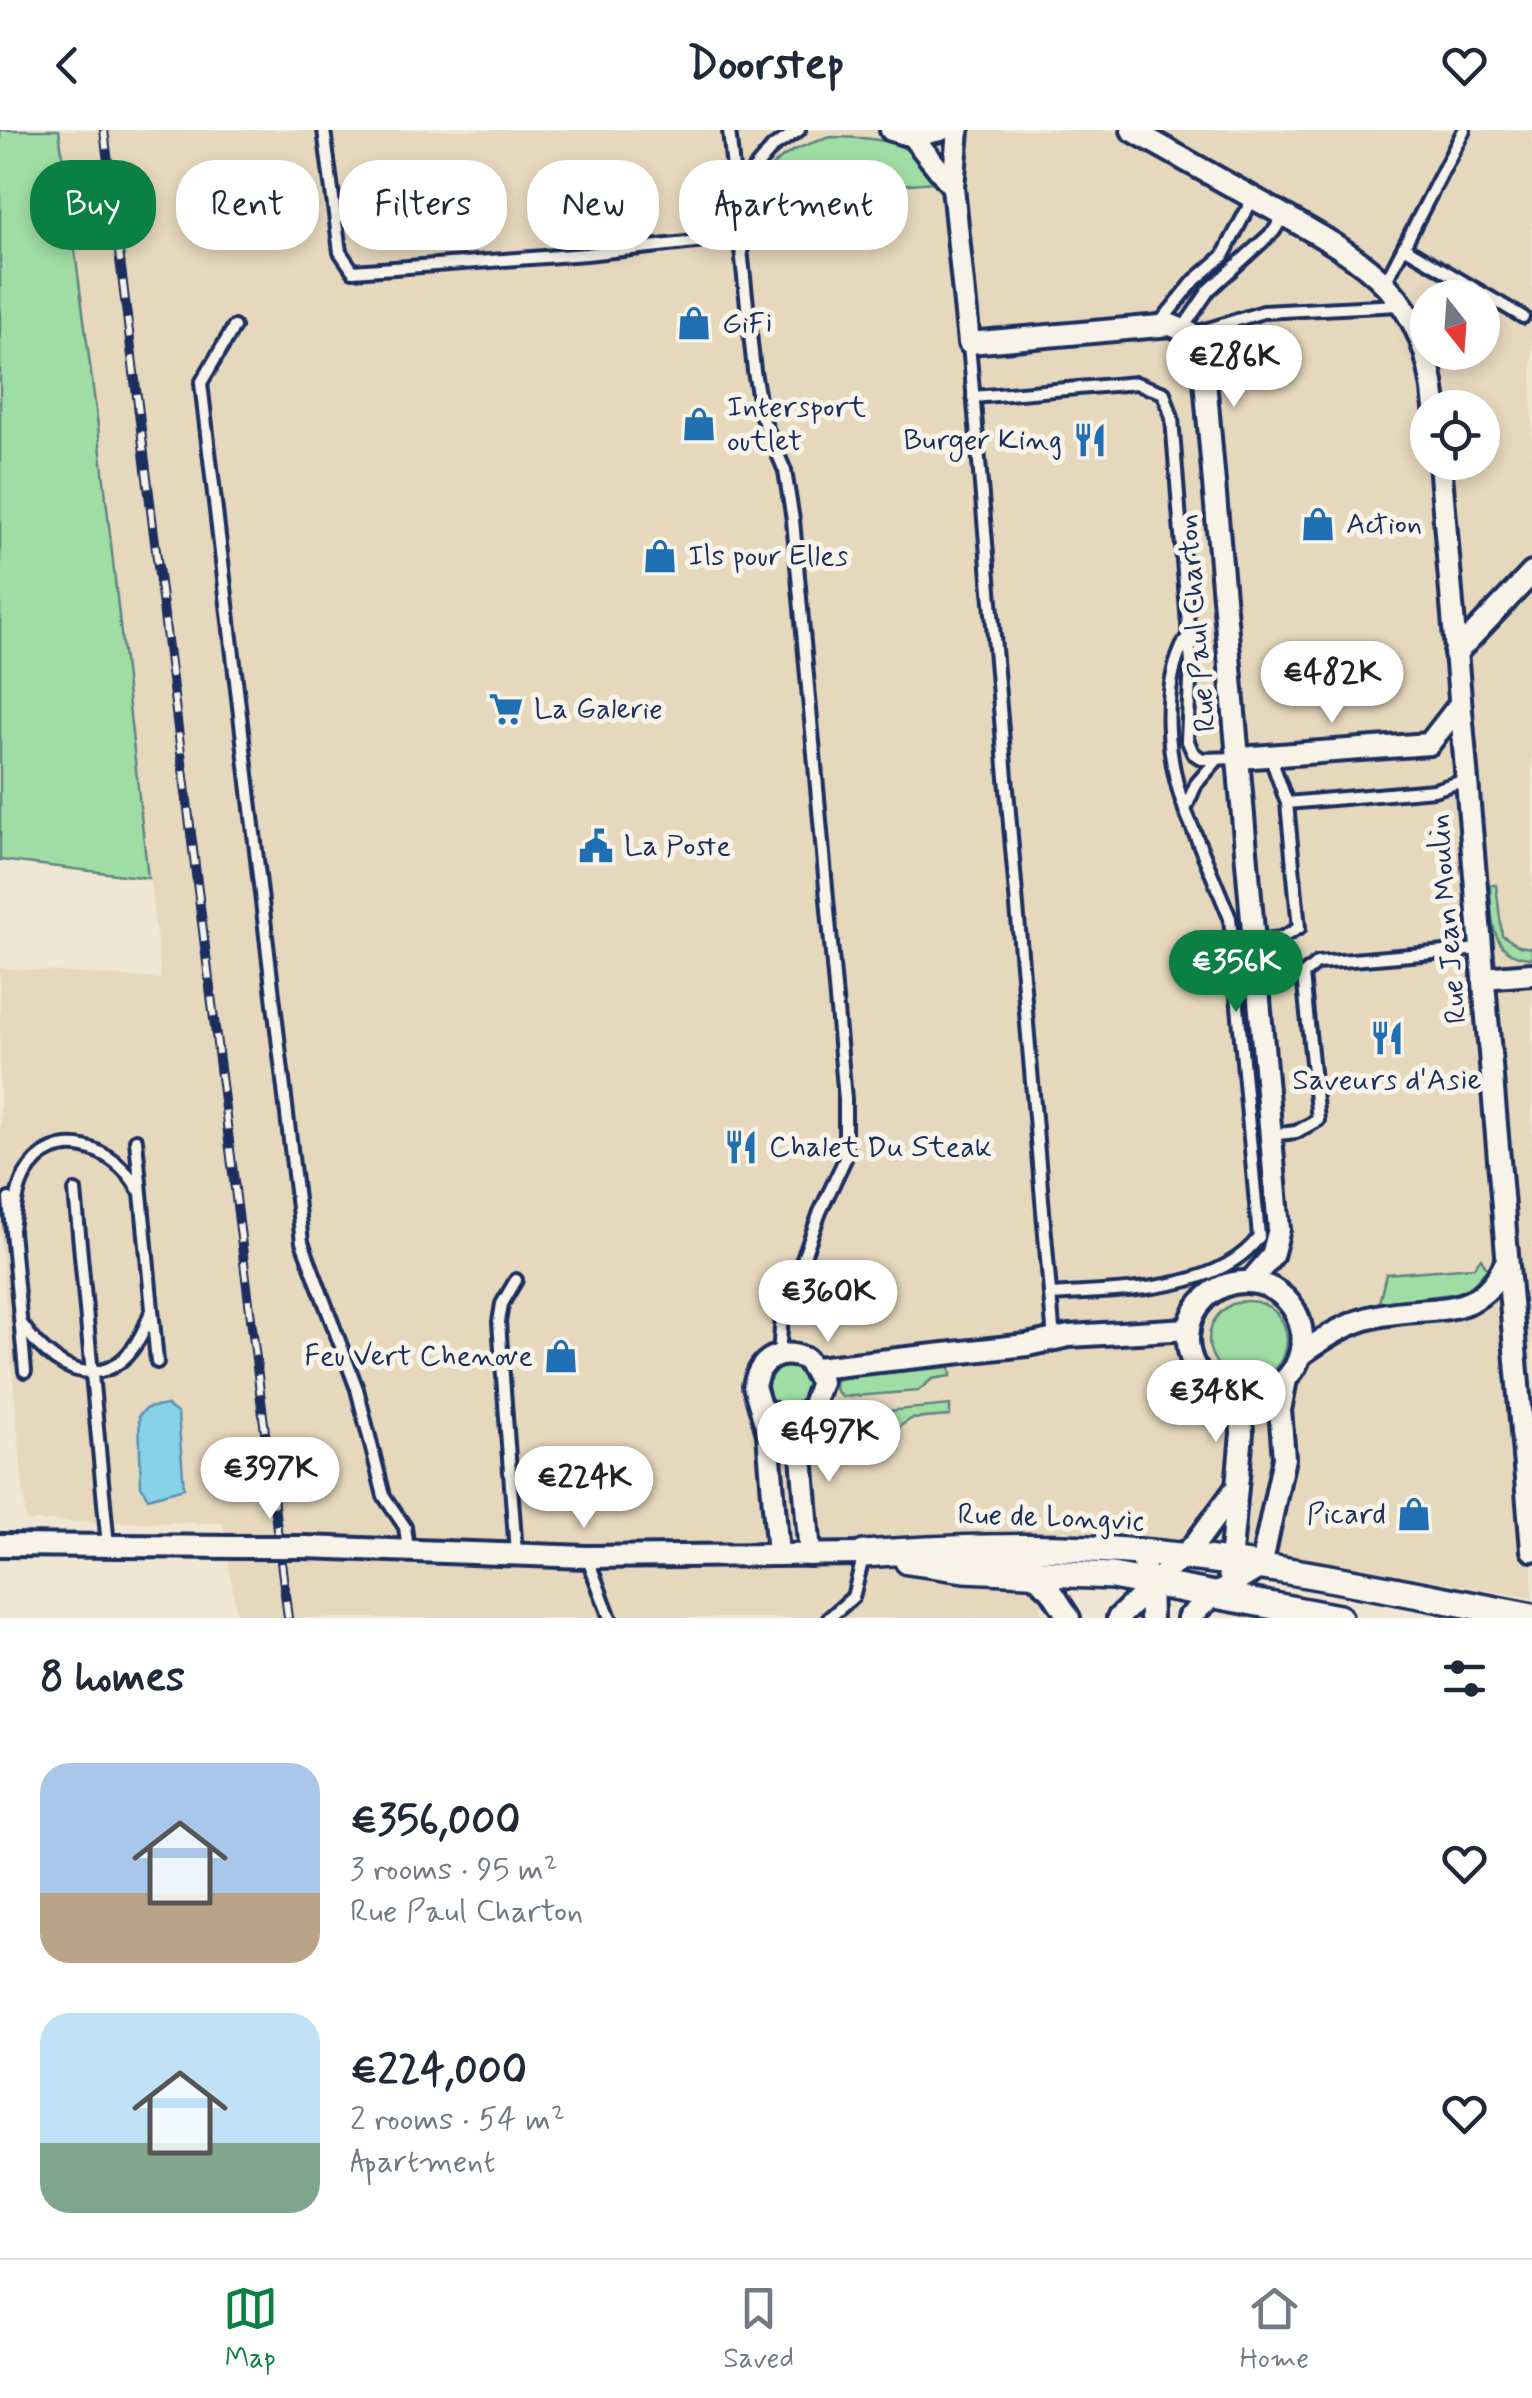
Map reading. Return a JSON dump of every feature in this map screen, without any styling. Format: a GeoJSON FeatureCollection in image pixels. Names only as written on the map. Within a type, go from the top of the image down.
{"type":"FeatureCollection","features":[{"type":"Feature","properties":{"kind":"street"},"geometry":{"type":"LineString","coordinates":[[901,133],[941,130]]}},
{"type":"Feature","properties":{"kind":"street"},"geometry":{"type":"LineString","coordinates":[[958,130],[953,187],[969,342],[1159,324],[1188,331]]}},
{"type":"Feature","properties":{"kind":"street"},"geometry":{"type":"LineString","coordinates":[[1132,130],[1357,257],[1386,281],[1405,305],[1423,340],[1432,390]]}},
{"type":"Feature","properties":{"kind":"street"},"geometry":{"type":"LineString","coordinates":[[901,133],[953,187]]}},
{"type":"Feature","properties":{"kind":"street","name":"Rue Paul Charton"},"geometry":{"type":"LineString","coordinates":[[1188,331],[1204,358],[1271,1135],[1278,1244],[1250,1282]]}},
{"type":"Feature","properties":{"kind":"street","name":"Rue Jean Moulin"},"geometry":{"type":"LineString","coordinates":[[1441,480],[1532,1550]]}},
{"type":"Feature","properties":{"kind":"street"},"geometry":{"type":"LineString","coordinates":[[1455,654],[1532,572]]}},
{"type":"Feature","properties":{"kind":"street"},"geometry":{"type":"LineString","coordinates":[[1428,744],[1460,704]]}},
{"type":"Feature","properties":{"kind":"street"},"geometry":{"type":"LineString","coordinates":[[1239,758],[1428,744],[1459,768],[1467,780]]}},
{"type":"Feature","properties":{"kind":"street"},"geometry":{"type":"LineString","coordinates":[[1483,978],[1532,974]]}},
{"type":"Feature","properties":{"kind":"street"},"geometry":{"type":"LineString","coordinates":[[1300,1355],[1344,1326],[1377,1316],[1470,1304],[1492,1288],[1507,1259]]}},
{"type":"Feature","properties":{"kind":"street"},"geometry":{"type":"LineString","coordinates":[[1261,1567],[1284,1458],[1280,1410],[1286,1379],[1300,1355],[1302,1338],[1292,1307],[1266,1286],[1233,1283],[1204,1299],[1189,1328],[1193,1362],[1215,1388],[1231,1394],[1260,1394],[1286,1379]]}},
{"type":"Feature","properties":{"kind":"street"},"geometry":{"type":"LineString","coordinates":[[816,1368],[1189,1328]]}},
{"type":"Feature","properties":{"kind":"street"},"geometry":{"type":"LineString","coordinates":[[799,1418],[774,1417],[756,1399],[757,1372],[779,1354],[806,1358],[816,1368],[819,1397],[799,1418],[810,1555]]}},
{"type":"Feature","properties":{"kind":"street"},"geometry":{"type":"LineString","coordinates":[[1188,1618],[1225,1580],[1241,1416],[1231,1394]]}},
{"type":"Feature","properties":{"kind":"street"},"geometry":{"type":"LineString","coordinates":[[764,1410],[778,1555]]}},
{"type":"Feature","properties":{"kind":"street"},"geometry":{"type":"LineString","coordinates":[[1118,1618],[1150,1583],[1184,1556],[1237,1487]]}},
{"type":"Feature","properties":{"kind":"street"},"geometry":{"type":"LineString","coordinates":[[0,1546],[305,1547],[587,1556],[864,1554]]}},
{"type":"Feature","properties":{"kind":"street","name":"Rue de Longvic"},"geometry":{"type":"LineString","coordinates":[[864,1554],[964,1546],[1184,1556],[1261,1604],[1339,1618]]}},
{"type":"Feature","properties":{"kind":"street"},"geometry":{"type":"LineString","coordinates":[[1139,1552],[1150,1583],[1151,1618]]}},
{"type":"Feature","properties":{"kind":"street","name":"Rue de Longvic"},"geometry":{"type":"LineString","coordinates":[[864,1554],[964,1569],[1150,1583],[1225,1580],[1261,1567],[1532,1616]]}},
{"type":"Feature","properties":{"kind":"street"},"geometry":{"type":"LineString","coordinates":[[1030,1571],[1051,1590],[1068,1618]]}},
{"type":"Feature","properties":{"kind":"lane"},"geometry":{"type":"LineString","coordinates":[[324,130],[340,252],[354,271],[679,244]]}},
{"type":"Feature","properties":{"kind":"lane"},"geometry":{"type":"LineString","coordinates":[[729,130],[732,160]]}},
{"type":"Feature","properties":{"kind":"lane"},"geometry":{"type":"LineString","coordinates":[[762,160],[774,147],[801,130]]}},
{"type":"Feature","properties":{"kind":"lane"},"geometry":{"type":"LineString","coordinates":[[1386,281],[1464,130]]}},
{"type":"Feature","properties":{"kind":"lane"},"geometry":{"type":"LineString","coordinates":[[1159,324],[1196,280],[1223,256],[1253,198]]}},
{"type":"Feature","properties":{"kind":"lane"},"geometry":{"type":"LineString","coordinates":[[1188,331],[1209,290],[1274,231],[1284,215]]}},
{"type":"Feature","properties":{"kind":"lane"},"geometry":{"type":"LineString","coordinates":[[1404,247],[1523,317]]}},
{"type":"Feature","properties":{"kind":"lane"},"geometry":{"type":"LineString","coordinates":[[742,250],[760,402],[786,470],[793,520],[845,1099],[845,1160],[782,1317],[779,1354]]}},
{"type":"Feature","properties":{"kind":"lane"},"geometry":{"type":"LineString","coordinates":[[1188,331],[1263,312],[1405,305]]}},
{"type":"Feature","properties":{"kind":"lane"},"geometry":{"type":"LineString","coordinates":[[234,328],[200,384],[302,1242],[357,1390],[384,1496],[405,1527],[408,1550]]}},
{"type":"Feature","properties":{"kind":"lane"},"geometry":{"type":"LineString","coordinates":[[969,342],[1054,1340]]}},
{"type":"Feature","properties":{"kind":"lane"},"geometry":{"type":"LineString","coordinates":[[974,397],[1136,383],[1164,393],[1172,418],[1191,663],[1187,739],[1193,753],[1217,760],[1239,758]]}},
{"type":"Feature","properties":{"kind":"lane"},"geometry":{"type":"LineString","coordinates":[[1050,1294],[1180,1284],[1246,1256],[1259,1237],[1230,918],[1185,810],[1170,740],[1176,658],[1187,638]]}},
{"type":"Feature","properties":{"kind":"lane"},"geometry":{"type":"LineString","coordinates":[[1255,941],[1281,938],[1298,928],[1288,804],[1270,756]]}},
{"type":"Feature","properties":{"kind":"lane"},"geometry":{"type":"LineString","coordinates":[[1185,810],[1196,784],[1217,760]]}},
{"type":"Feature","properties":{"kind":"lane"},"geometry":{"type":"LineString","coordinates":[[1288,804],[1434,790],[1467,780]]}},
{"type":"Feature","properties":{"kind":"lane"},"geometry":{"type":"LineString","coordinates":[[1271,1135],[1296,1132],[1318,1120],[1303,975],[1316,964],[1480,949]]}},
{"type":"Feature","properties":{"kind":"lane"},"geometry":{"type":"LineString","coordinates":[[136,1140],[157,1362]]}},
{"type":"Feature","properties":{"kind":"lane"},"geometry":{"type":"LineString","coordinates":[[12,1228],[25,1175],[34,1164],[58,1149],[86,1146],[112,1156],[141,1194]]}},
{"type":"Feature","properties":{"kind":"lane"},"geometry":{"type":"LineString","coordinates":[[75,1192],[108,1547]]}},
{"type":"Feature","properties":{"kind":"lane"},"geometry":{"type":"LineString","coordinates":[[9,1199],[25,1371]]}},
{"type":"Feature","properties":{"kind":"lane"},"geometry":{"type":"LineString","coordinates":[[516,1280],[502,1304],[498,1322],[516,1553]]}},
{"type":"Feature","properties":{"kind":"lane"},"geometry":{"type":"LineString","coordinates":[[21,1323],[46,1357],[72,1370],[92,1371],[113,1365],[135,1348],[152,1308]]}},
{"type":"Feature","properties":{"kind":"lane"},"geometry":{"type":"LineString","coordinates":[[829,1618],[853,1597],[864,1554]]}},
{"type":"Feature","properties":{"kind":"lane"},"geometry":{"type":"LineString","coordinates":[[587,1556],[610,1618]]}},
{"type":"Feature","properties":{"kind":"shaded area"},"geometry":{"type":"Polygon","coordinates":[[[59,130],[1532,130],[1532,1598],[1205,1540],[1045,1537],[1041,1618],[237,1618],[223,1523],[26,1521],[0,1238],[0,968],[161,979],[75,250],[156,250],[156,160],[63,160],[59,130]]]}},
{"type":"Feature","properties":{"kind":"green space"},"geometry":{"type":"Polygon","coordinates":[[[0,130],[59,130],[63,160],[30,160],[30,250],[75,250],[148,878],[0,860],[0,130]]]}},
{"type":"Feature","properties":{"kind":"green space"},"geometry":{"type":"Polygon","coordinates":[[[831,137],[892,143],[917,157],[936,182],[908,184],[908,160],[780,160],[831,137]]]}},
{"type":"Feature","properties":{"kind":"green space"},"geometry":{"type":"Polygon","coordinates":[[[1490,885],[1496,885],[1502,935],[1519,946],[1532,948],[1532,958],[1518,956],[1500,943],[1493,923],[1490,885]]]}},
{"type":"Feature","properties":{"kind":"green space"},"geometry":{"type":"Polygon","coordinates":[[[1481,1258],[1487,1269],[1467,1292],[1379,1303],[1386,1274],[1474,1267],[1481,1258]]]}},
{"type":"Feature","properties":{"kind":"green space"},"geometry":{"type":"Polygon","coordinates":[[[1248,1301],[1276,1312],[1287,1340],[1276,1368],[1248,1379],[1220,1368],[1209,1340],[1220,1312],[1248,1301]]]}},
{"type":"Feature","properties":{"kind":"green space"},"geometry":{"type":"Polygon","coordinates":[[[788,1367],[802,1373],[808,1387],[802,1401],[788,1407],[774,1401],[768,1387],[774,1373],[788,1367]]]}},
{"type":"Feature","properties":{"kind":"green space"},"geometry":{"type":"Polygon","coordinates":[[[950,1367],[951,1376],[932,1379],[918,1391],[842,1397],[835,1389],[836,1380],[852,1376],[950,1367]]]}},
{"type":"Feature","properties":{"kind":"green space"},"geometry":{"type":"Polygon","coordinates":[[[950,1405],[950,1416],[911,1419],[861,1452],[822,1453],[813,1439],[814,1423],[822,1417],[950,1405]]]}},
{"type":"Feature","properties":{"kind":"water"},"geometry":{"type":"Polygon","coordinates":[[[167,1405],[178,1414],[184,1488],[148,1498],[141,1486],[139,1415],[147,1408],[167,1405]]]}},
{"type":"Feature","properties":{"kind":"railway"},"geometry":{"type":"LineString","coordinates":[[104,130],[288,1618]]}},
{"type":"Feature","properties":{"kind":"place","name":"GiFi"},"geometry":{"type":"Point","coordinates":[694,323]}},
{"type":"Feature","properties":{"kind":"place","name":"Intersport outlet"},"geometry":{"type":"Point","coordinates":[699,424]}},
{"type":"Feature","properties":{"kind":"place","name":"Burger King"},"geometry":{"type":"Point","coordinates":[1090,440]}},
{"type":"Feature","properties":{"kind":"place","name":"Action"},"geometry":{"type":"Point","coordinates":[1318,524]}},
{"type":"Feature","properties":{"kind":"place","name":"Ils pour Elles"},"geometry":{"type":"Point","coordinates":[660,556]}},
{"type":"Feature","properties":{"kind":"place","name":"La Galerie"},"geometry":{"type":"Point","coordinates":[506,709]}},
{"type":"Feature","properties":{"kind":"place","name":"La Poste"},"geometry":{"type":"Point","coordinates":[596,846]}},
{"type":"Feature","properties":{"kind":"place","name":"Saveurs d'Asie"},"geometry":{"type":"Point","coordinates":[1387,1038]}},
{"type":"Feature","properties":{"kind":"place","name":"Chalet Du Steak"},"geometry":{"type":"Point","coordinates":[741,1147]}},
{"type":"Feature","properties":{"kind":"place","name":"Feu Vert Chenove"},"geometry":{"type":"Point","coordinates":[561,1356]}},
{"type":"Feature","properties":{"kind":"place","name":"Picard"},"geometry":{"type":"Point","coordinates":[1414,1514]}}]}
